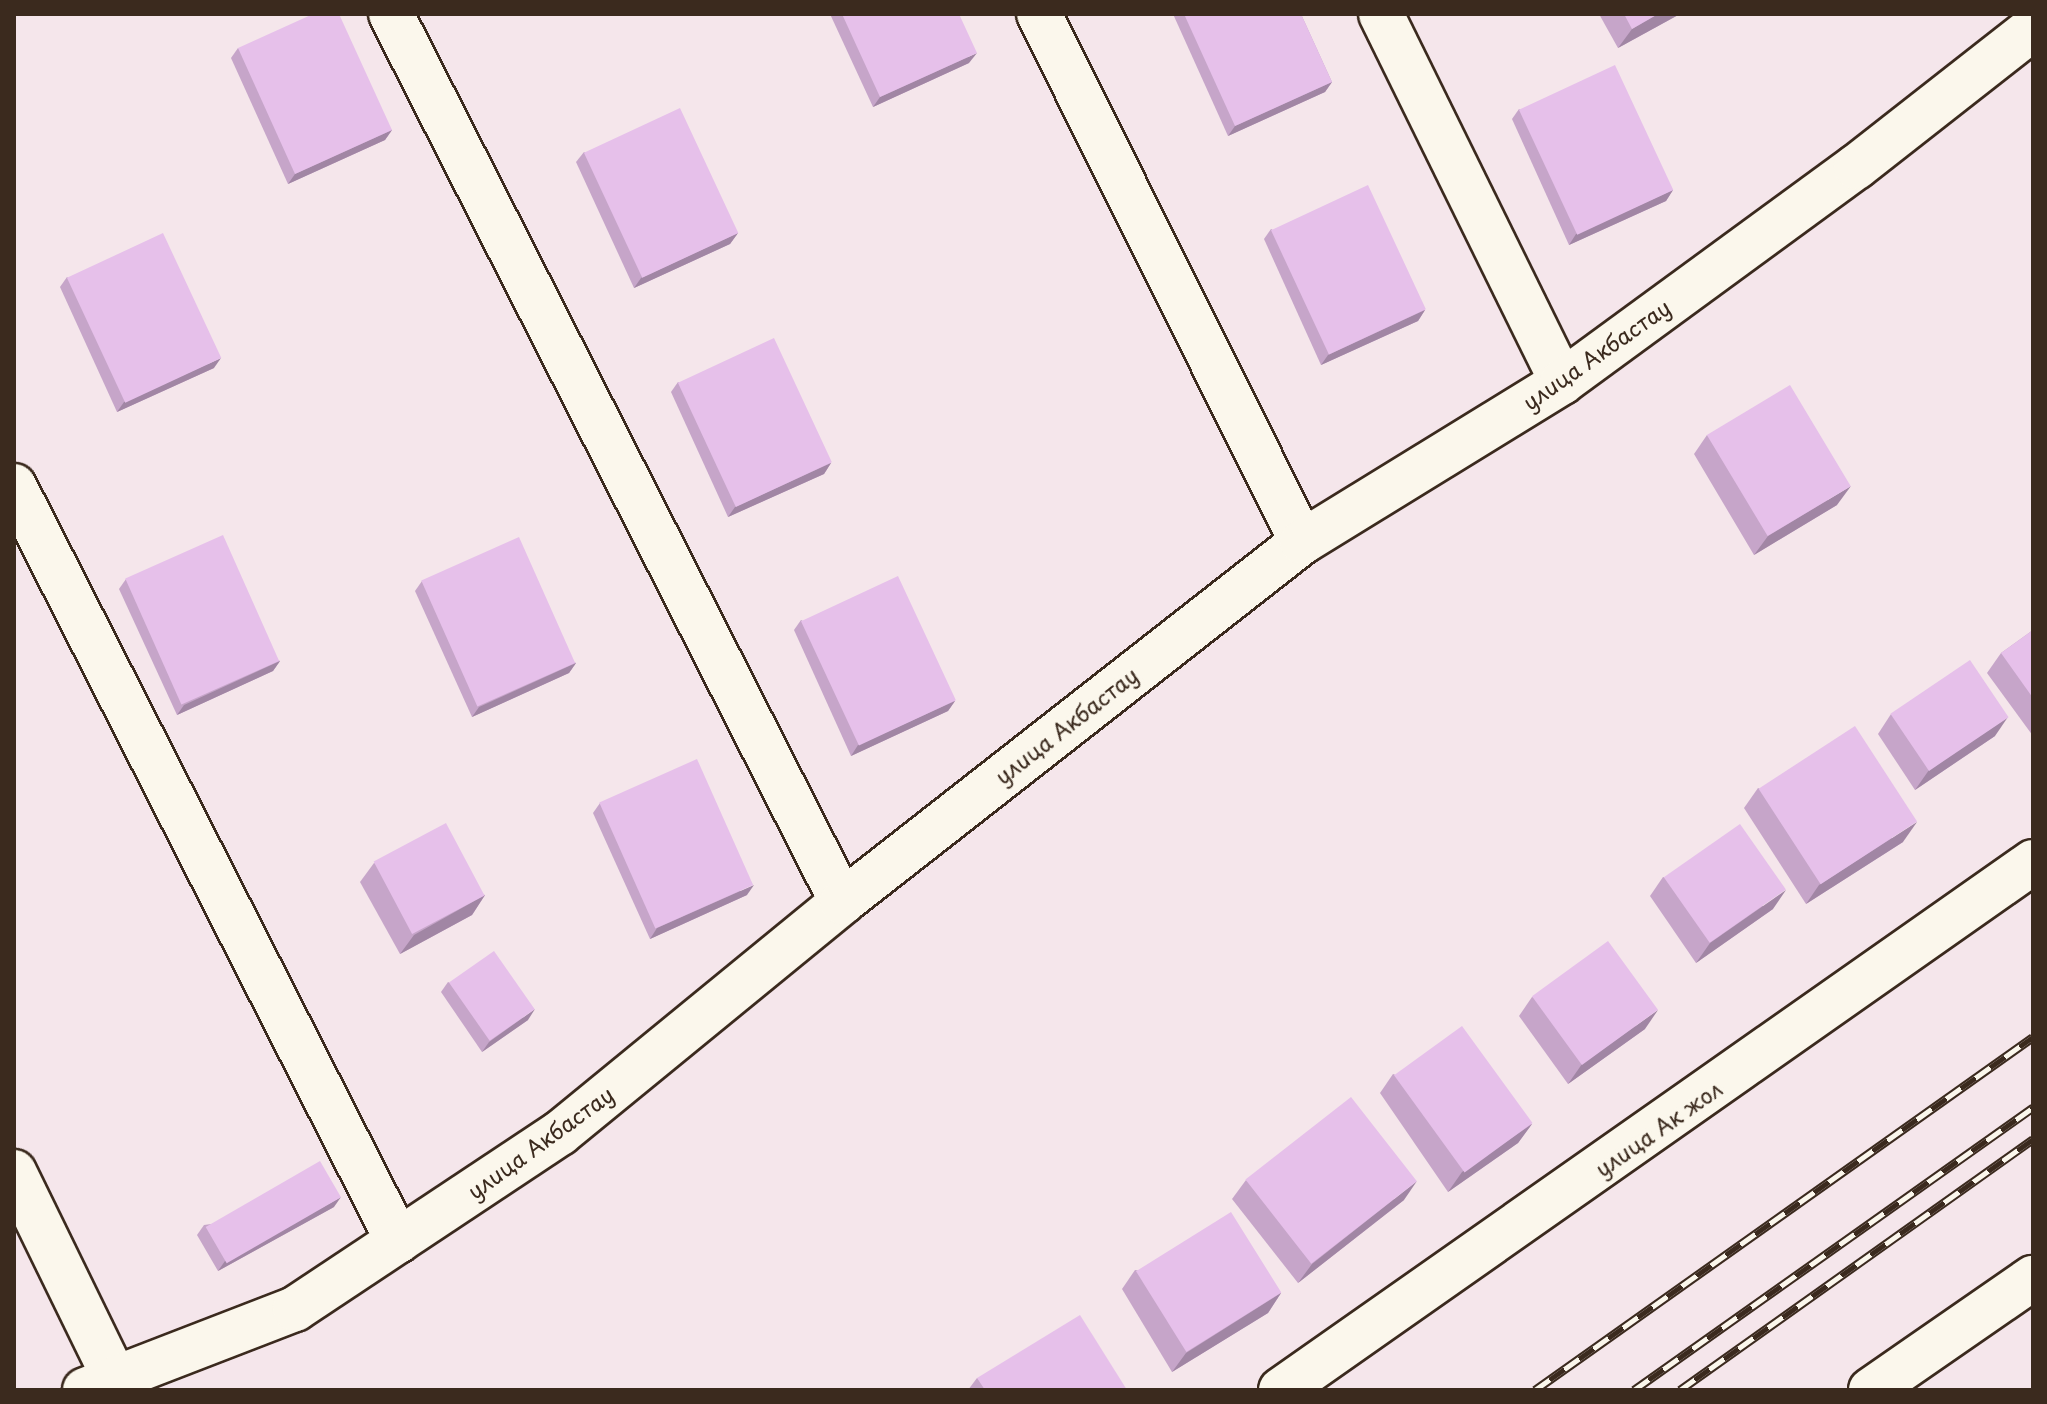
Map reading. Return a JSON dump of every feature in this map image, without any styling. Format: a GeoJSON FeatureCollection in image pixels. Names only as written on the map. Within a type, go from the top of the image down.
{"type":"FeatureCollection","features":[{"type":"Feature","properties":{"kind":"street"},"geometry":{"type":"LineString","coordinates":[[391,14],[842,902]]}},
{"type":"Feature","properties":{"kind":"street"},"geometry":{"type":"LineString","coordinates":[[1039,14],[1302,542]]}},
{"type":"Feature","properties":{"kind":"street"},"geometry":{"type":"LineString","coordinates":[[1381,14],[1562,382]]}},
{"type":"Feature","properties":{"kind":"street","name":"улица Акбастау"},"geometry":{"type":"LineString","coordinates":[[101,1386],[295,1309],[560,1133],[842,902],[1302,542],[1562,382],[1856,167],[2033,28]]}},
{"type":"Feature","properties":{"kind":"street"},"geometry":{"type":"LineString","coordinates":[[14,486],[398,1241]]}},
{"type":"Feature","properties":{"kind":"street","name":"улица Ак жол"},"geometry":{"type":"LineString","coordinates":[[1281,1390],[2033,862]]}},
{"type":"Feature","properties":{"kind":"street"},"geometry":{"type":"LineString","coordinates":[[14,1172],[101,1386]]}},
{"type":"Feature","properties":{"kind":"street"},"geometry":{"type":"LineString","coordinates":[[1871,1390],[2033,1278]]}},
{"type":"Feature","properties":{"kind":"building"},"geometry":{"type":"Polygon","coordinates":[[[313,14],[339,14],[392,130],[295,174],[238,48],[313,14]]]}},
{"type":"Feature","properties":{"kind":"building"},"geometry":{"type":"Polygon","coordinates":[[[842,14],[959,14],[977,53],[880,97],[842,14]]]}},
{"type":"Feature","properties":{"kind":"building"},"geometry":{"type":"Polygon","coordinates":[[[1184,14],[1301,14],[1332,82],[1235,126],[1184,14]]]}},
{"type":"Feature","properties":{"kind":"building"},"geometry":{"type":"Polygon","coordinates":[[[1624,14],[1658,14],[1632,29],[1624,14]]]}},
{"type":"Feature","properties":{"kind":"building"},"geometry":{"type":"Polygon","coordinates":[[[1615,65],[1673,190],[1577,235],[1519,110],[1615,65]]]}},
{"type":"Feature","properties":{"kind":"building"},"geometry":{"type":"Polygon","coordinates":[[[680,108],[738,233],[642,278],[584,153],[680,108]]]}},
{"type":"Feature","properties":{"kind":"building"},"geometry":{"type":"Polygon","coordinates":[[[1368,185],[1426,309],[1329,354],[1271,230],[1368,185]]]}},
{"type":"Feature","properties":{"kind":"building"},"geometry":{"type":"Polygon","coordinates":[[[163,233],[221,358],[125,403],[67,278],[163,233]]]}},
{"type":"Feature","properties":{"kind":"building"},"geometry":{"type":"Polygon","coordinates":[[[774,338],[832,462],[736,507],[678,383],[774,338]]]}},
{"type":"Feature","properties":{"kind":"building"},"geometry":{"type":"Polygon","coordinates":[[[1790,385],[1851,486],[1768,536],[1707,435],[1790,385]]]}},
{"type":"Feature","properties":{"kind":"building"},"geometry":{"type":"Polygon","coordinates":[[[223,535],[279,661],[181,705],[125,579],[223,535]]]}},
{"type":"Feature","properties":{"kind":"building"},"geometry":{"type":"Polygon","coordinates":[[[519,537],[575,663],[477,707],[421,581],[519,537]]]}},
{"type":"Feature","properties":{"kind":"building"},"geometry":{"type":"Polygon","coordinates":[[[898,576],[956,700],[859,745],[801,621],[898,576]]]}},
{"type":"Feature","properties":{"kind":"building"},"geometry":{"type":"Polygon","coordinates":[[[2033,630],[2033,698],[2001,653],[2033,630]]]}},
{"type":"Feature","properties":{"kind":"building"},"geometry":{"type":"Polygon","coordinates":[[[1970,660],[2009,717],[1929,771],[1890,714],[1970,660]]]}},
{"type":"Feature","properties":{"kind":"building"},"geometry":{"type":"Polygon","coordinates":[[[1855,726],[1917,822],[1821,884],[1759,789],[1855,726]]]}},
{"type":"Feature","properties":{"kind":"building"},"geometry":{"type":"Polygon","coordinates":[[[697,759],[753,885],[655,929],[599,803],[697,759]]]}},
{"type":"Feature","properties":{"kind":"building"},"geometry":{"type":"Polygon","coordinates":[[[446,823],[484,895],[412,934],[374,861],[446,823]]]}},
{"type":"Feature","properties":{"kind":"building"},"geometry":{"type":"Polygon","coordinates":[[[1740,824],[1786,890],[1710,943],[1664,877],[1740,824]]]}},
{"type":"Feature","properties":{"kind":"building"},"geometry":{"type":"Polygon","coordinates":[[[1608,941],[1658,1010],[1582,1065],[1532,996],[1608,941]]]}},
{"type":"Feature","properties":{"kind":"building"},"geometry":{"type":"Polygon","coordinates":[[[494,951],[535,1009],[490,1041],[449,983],[494,951]]]}},
{"type":"Feature","properties":{"kind":"building"},"geometry":{"type":"Polygon","coordinates":[[[1462,1026],[1533,1123],[1465,1172],[1394,1075],[1462,1026]]]}},
{"type":"Feature","properties":{"kind":"building"},"geometry":{"type":"Polygon","coordinates":[[[1351,1097],[1417,1181],[1311,1264],[1245,1179],[1351,1097]]]}},
{"type":"Feature","properties":{"kind":"building"},"geometry":{"type":"Polygon","coordinates":[[[320,1161],[341,1197],[227,1263],[206,1227],[320,1161]]]}},
{"type":"Feature","properties":{"kind":"building"},"geometry":{"type":"Polygon","coordinates":[[[1231,1212],[1281,1293],[1186,1352],[1136,1271],[1231,1212]]]}},
{"type":"Feature","properties":{"kind":"building"},"geometry":{"type":"Polygon","coordinates":[[[1080,1315],[1127,1390],[985,1390],[977,1378],[1080,1315]]]}},
{"type":"Feature","properties":{"kind":"railway"},"geometry":{"type":"LineString","coordinates":[[1535,1390],[2033,1037]]}},
{"type":"Feature","properties":{"kind":"railway"},"geometry":{"type":"LineString","coordinates":[[1634,1390],[2033,1108]]}},
{"type":"Feature","properties":{"kind":"railway"},"geometry":{"type":"LineString","coordinates":[[1680,1390],[2033,1139]]}}]}
